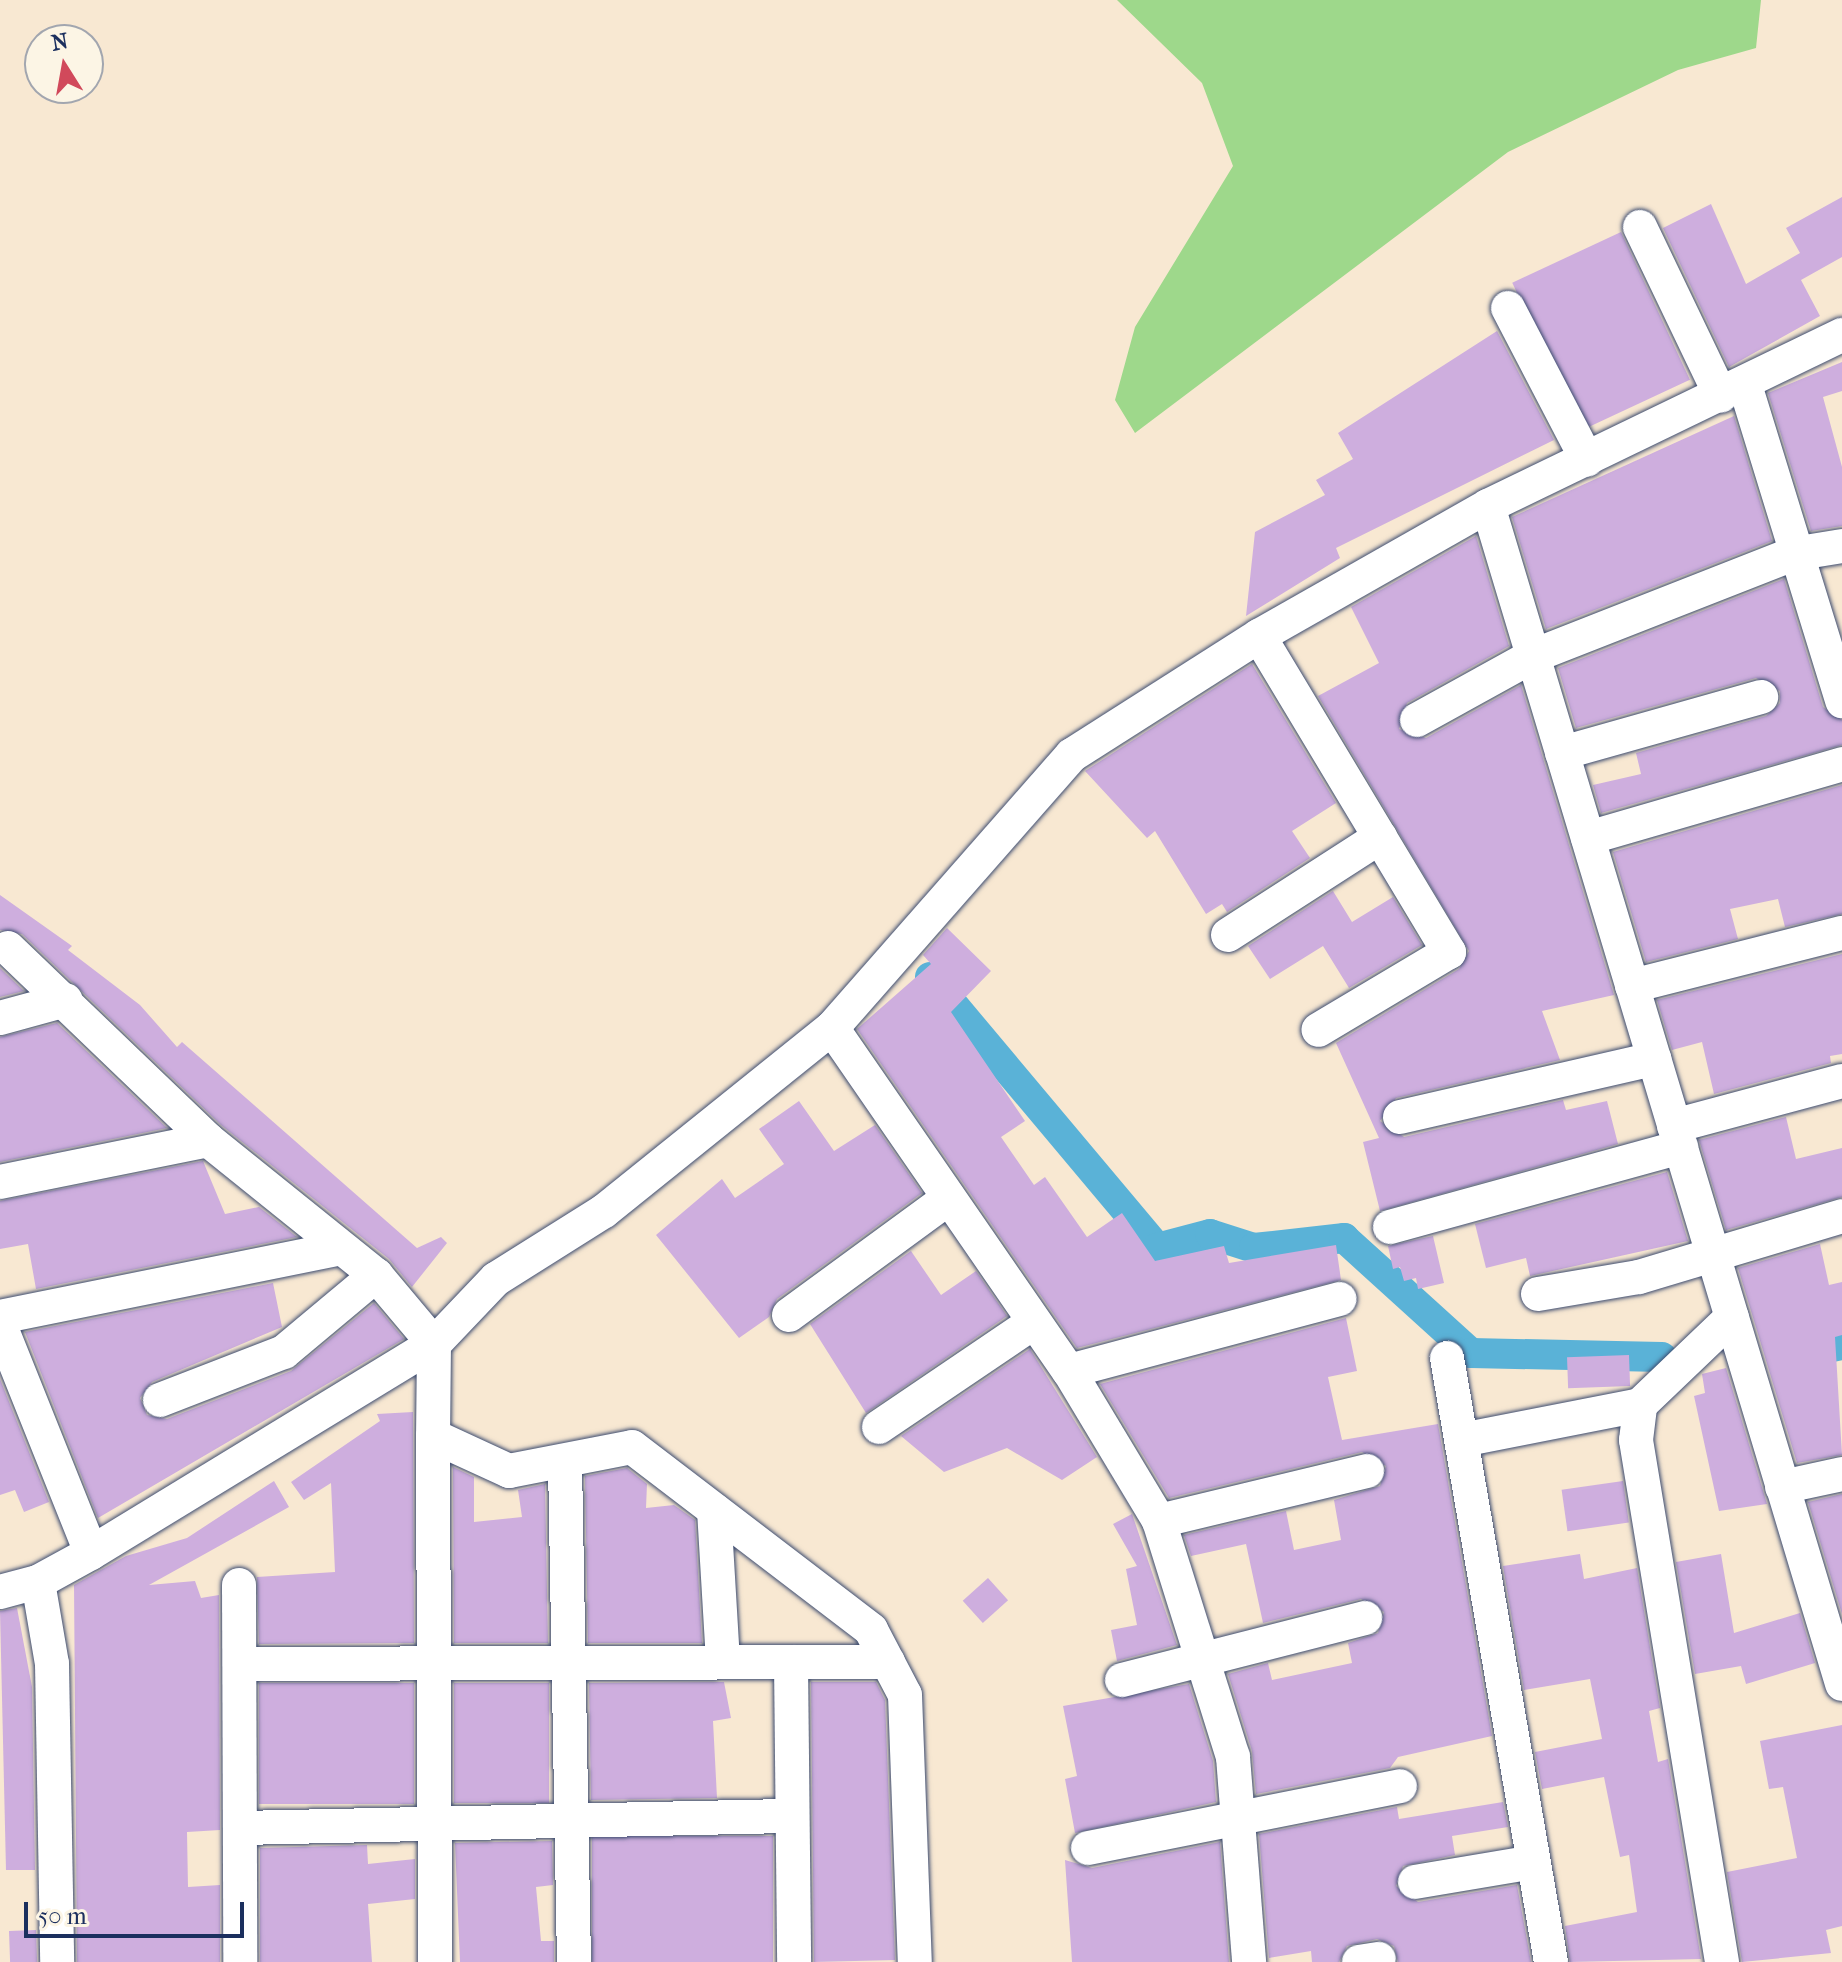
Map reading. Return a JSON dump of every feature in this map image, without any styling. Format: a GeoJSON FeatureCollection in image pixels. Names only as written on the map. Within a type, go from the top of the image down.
{"type":"FeatureCollection","features":[{"type":"Feature","properties":{"kind":"street"},"geometry":{"type":"LineString","coordinates":[[1640,227],[1733,390],[1842,698]]}},
{"type":"Feature","properties":{"kind":"street"},"geometry":{"type":"LineString","coordinates":[[1508,308],[1587,460]]}},
{"type":"Feature","properties":{"kind":"street"},"geometry":{"type":"LineString","coordinates":[[0,1592],[38,1582],[91,1553],[434,1344],[496,1279],[604,1211],[832,1028],[1072,755],[1259,636],[1488,506],[1842,335]]}},
{"type":"Feature","properties":{"kind":"street"},"geometry":{"type":"LineString","coordinates":[[1488,506],[1842,1684]]}},
{"type":"Feature","properties":{"kind":"street"},"geometry":{"type":"LineString","coordinates":[[1417,720],[1533,656],[1793,554],[1842,546]]}},
{"type":"Feature","properties":{"kind":"street"},"geometry":{"type":"LineString","coordinates":[[1259,636],[1449,952],[1318,1030]]}},
{"type":"Feature","properties":{"kind":"street"},"geometry":{"type":"LineString","coordinates":[[1562,753],[1761,697]]}},
{"type":"Feature","properties":{"kind":"street"},"geometry":{"type":"LineString","coordinates":[[1588,838],[1842,764]]}},
{"type":"Feature","properties":{"kind":"street"},"geometry":{"type":"LineString","coordinates":[[1228,935],[1380,837]]}},
{"type":"Feature","properties":{"kind":"street"},"geometry":{"type":"LineString","coordinates":[[1632,986],[1842,933]]}},
{"type":"Feature","properties":{"kind":"street"},"geometry":{"type":"LineString","coordinates":[[8,948],[66,1000],[208,1140],[338,1249],[376,1275],[434,1344],[435,1962]]}},
{"type":"Feature","properties":{"kind":"street"},"geometry":{"type":"LineString","coordinates":[[0,1018],[66,1000]]}},
{"type":"Feature","properties":{"kind":"street"},"geometry":{"type":"LineString","coordinates":[[832,1028],[1069,1371],[1159,1521],[1206,1658],[1233,1757],[1249,1962]]}},
{"type":"Feature","properties":{"kind":"street"},"geometry":{"type":"LineString","coordinates":[[1400,1117],[1654,1059]]}},
{"type":"Feature","properties":{"kind":"street"},"geometry":{"type":"LineString","coordinates":[[1390,1227],[1842,1081]]}},
{"type":"Feature","properties":{"kind":"street"},"geometry":{"type":"LineString","coordinates":[[0,1182],[208,1140]]}},
{"type":"Feature","properties":{"kind":"street"},"geometry":{"type":"LineString","coordinates":[[789,1315],[949,1198]]}},
{"type":"Feature","properties":{"kind":"street"},"geometry":{"type":"LineString","coordinates":[[1538,1294],[1639,1277],[1712,1252],[1842,1216]]}},
{"type":"Feature","properties":{"kind":"street"},"geometry":{"type":"LineString","coordinates":[[0,1317],[338,1249]]}},
{"type":"Feature","properties":{"kind":"street"},"geometry":{"type":"LineString","coordinates":[[160,1400],[284,1352],[376,1275]]}},
{"type":"Feature","properties":{"kind":"street"},"geometry":{"type":"LineString","coordinates":[[1069,1371],[1340,1299]]}},
{"type":"Feature","properties":{"kind":"street"},"geometry":{"type":"LineString","coordinates":[[1467,1439],[1640,1405],[1732,1317]]}},
{"type":"Feature","properties":{"kind":"street"},"geometry":{"type":"LineString","coordinates":[[879,1427],[1034,1322]]}},
{"type":"Feature","properties":{"kind":"street"},"geometry":{"type":"LineString","coordinates":[[0,1325],[91,1553]]}},
{"type":"Feature","properties":{"kind":"street"},"geometry":{"type":"LineString","coordinates":[[1447,1358],[1467,1439],[1551,1962]]}},
{"type":"Feature","properties":{"kind":"street"},"geometry":{"type":"LineString","coordinates":[[1640,1405],[1636,1440],[1722,1962]]}},
{"type":"Feature","properties":{"kind":"street"},"geometry":{"type":"LineString","coordinates":[[433,1436],[509,1471],[632,1447],[871,1630],[905,1695],[915,1962]]}},
{"type":"Feature","properties":{"kind":"street"},"geometry":{"type":"LineString","coordinates":[[565,1462],[577,1821],[574,1962]]}},
{"type":"Feature","properties":{"kind":"street"},"geometry":{"type":"LineString","coordinates":[[1159,1521],[1367,1471]]}},
{"type":"Feature","properties":{"kind":"street"},"geometry":{"type":"LineString","coordinates":[[1782,1487],[1842,1474]]}},
{"type":"Feature","properties":{"kind":"street"},"geometry":{"type":"LineString","coordinates":[[714,1510],[723,1662]]}},
{"type":"Feature","properties":{"kind":"street"},"geometry":{"type":"LineString","coordinates":[[38,1582],[52,1664],[57,1962]]}},
{"type":"Feature","properties":{"kind":"street"},"geometry":{"type":"LineString","coordinates":[[239,1585],[243,1664],[240,1962]]}},
{"type":"Feature","properties":{"kind":"street"},"geometry":{"type":"LineString","coordinates":[[1122,1680],[1365,1618]]}},
{"type":"Feature","properties":{"kind":"street"},"geometry":{"type":"LineString","coordinates":[[791,1662],[788,1816],[794,1962]]}},
{"type":"Feature","properties":{"kind":"street"},"geometry":{"type":"LineString","coordinates":[[243,1664],[888,1662]]}},
{"type":"Feature","properties":{"kind":"street"},"geometry":{"type":"LineString","coordinates":[[1088,1848],[1400,1786]]}},
{"type":"Feature","properties":{"kind":"street"},"geometry":{"type":"LineString","coordinates":[[241,1828],[788,1816]]}},
{"type":"Feature","properties":{"kind":"street"},"geometry":{"type":"LineString","coordinates":[[1415,1882],[1533,1862]]}},
{"type":"Feature","properties":{"kind":"green space"},"geometry":{"type":"Polygon","coordinates":[[[1117,0],[1761,0],[1756,48],[1678,70],[1508,152],[1135,433],[1115,400],[1135,327],[1233,166],[1202,83],[1117,0]]]}},
{"type":"Feature","properties":{"kind":"building"},"geometry":{"type":"Polygon","coordinates":[[[1842,197],[1842,257],[1801,280],[1820,316],[1729,367],[1663,228],[1711,204],[1746,284],[1800,253],[1786,228],[1842,197]]]}},
{"type":"Feature","properties":{"kind":"building"},"geometry":{"type":"Polygon","coordinates":[[[1621,232],[1690,380],[1581,430],[1512,283],[1621,232]]]}},
{"type":"Feature","properties":{"kind":"building"},"geometry":{"type":"Polygon","coordinates":[[[1497,331],[1554,440],[1336,548],[1340,558],[1246,616],[1255,532],[1325,495],[1316,480],[1353,459],[1338,433],[1497,331]]]}},
{"type":"Feature","properties":{"kind":"building"},"geometry":{"type":"Polygon","coordinates":[[[1842,362],[1842,391],[1823,397],[1842,467],[1842,526],[1811,531],[1768,393],[1842,362]]]}},
{"type":"Feature","properties":{"kind":"building"},"geometry":{"type":"Polygon","coordinates":[[[1734,416],[1772,541],[1546,629],[1512,517],[1734,416]]]}},
{"type":"Feature","properties":{"kind":"building"},"geometry":{"type":"Polygon","coordinates":[[[1476,536],[1509,646],[1407,703],[1399,729],[1426,738],[1521,685],[1614,995],[1542,1011],[1560,1060],[1396,1098],[1380,1121],[1404,1137],[1563,1100],[1566,1110],[1607,1101],[1618,1144],[1380,1211],[1363,1142],[1379,1138],[1336,1043],[1459,969],[1469,951],[1318,696],[1379,663],[1351,607],[1476,536]]]}},
{"type":"Feature","properties":{"kind":"building"},"geometry":{"type":"Polygon","coordinates":[[[1784,579],[1823,707],[1842,720],[1842,745],[1601,813],[1593,785],[1641,774],[1636,753],[1766,716],[1780,703],[1780,691],[1756,678],[1576,728],[1558,668],[1784,579]]]}},
{"type":"Feature","properties":{"kind":"building"},"geometry":{"type":"Polygon","coordinates":[[[1252,664],[1336,803],[1292,831],[1310,858],[1227,912],[1222,904],[1206,914],[1155,831],[1147,838],[1085,771],[1252,664]]]}},
{"type":"Feature","properties":{"kind":"building"},"geometry":{"type":"Polygon","coordinates":[[[1842,785],[1842,914],[1785,927],[1778,899],[1730,909],[1738,939],[1646,962],[1613,852],[1842,785]]]}},
{"type":"Feature","properties":{"kind":"building"},"geometry":{"type":"Polygon","coordinates":[[[1333,891],[1352,922],[1393,897],[1422,945],[1349,988],[1323,946],[1270,979],[1248,946],[1333,891]]]}},
{"type":"Feature","properties":{"kind":"building"},"geometry":{"type":"Polygon","coordinates":[[[0,895],[72,946],[68,950],[140,1005],[177,1047],[182,1042],[417,1248],[441,1237],[447,1243],[412,1287],[389,1259],[221,1125],[22,934],[0,930],[0,895]]]}},
{"type":"Feature","properties":{"kind":"building"},"geometry":{"type":"Polygon","coordinates":[[[947,928],[991,971],[951,1012],[1025,1121],[1001,1137],[1034,1185],[1045,1177],[1087,1237],[1122,1213],[1155,1261],[1224,1246],[1229,1263],[1336,1245],[1341,1280],[1077,1348],[857,1029],[931,964],[923,955],[947,928]]]}},
{"type":"Feature","properties":{"kind":"building"},"geometry":{"type":"Polygon","coordinates":[[[1842,954],[1842,1054],[1830,1056],[1831,1063],[1714,1094],[1702,1042],[1672,1050],[1657,1000],[1842,954]]]}},
{"type":"Feature","properties":{"kind":"building"},"geometry":{"type":"Polygon","coordinates":[[[0,968],[24,991],[0,997],[0,968]]]}},
{"type":"Feature","properties":{"kind":"building"},"geometry":{"type":"Polygon","coordinates":[[[57,1023],[167,1128],[0,1162],[0,1037],[57,1023]]]}},
{"type":"Feature","properties":{"kind":"building"},"geometry":{"type":"Polygon","coordinates":[[[799,1101],[834,1151],[875,1125],[922,1193],[777,1299],[769,1317],[739,1338],[656,1235],[722,1179],[735,1198],[784,1164],[759,1129],[799,1101]]]}},
{"type":"Feature","properties":{"kind":"building"},"geometry":{"type":"Polygon","coordinates":[[[1786,1117],[1796,1159],[1842,1148],[1842,1197],[1726,1230],[1699,1140],[1786,1117]]]}},
{"type":"Feature","properties":{"kind":"building"},"geometry":{"type":"Polygon","coordinates":[[[203,1161],[225,1214],[259,1207],[297,1237],[36,1289],[28,1244],[0,1249],[0,1201],[203,1161]]]}},
{"type":"Feature","properties":{"kind":"building"},"geometry":{"type":"Polygon","coordinates":[[[1667,1172],[1688,1241],[1530,1276],[1526,1258],[1486,1268],[1475,1224],[1667,1172]]]}},
{"type":"Feature","properties":{"kind":"building"},"geometry":{"type":"Polygon","coordinates":[[[1433,1236],[1444,1283],[1418,1289],[1416,1278],[1404,1281],[1400,1267],[1393,1269],[1388,1246],[1433,1236]]]}},
{"type":"Feature","properties":{"kind":"building"},"geometry":{"type":"Polygon","coordinates":[[[1820,1244],[1829,1285],[1842,1282],[1842,1335],[1835,1337],[1842,1455],[1797,1463],[1738,1268],[1820,1244]]]}},
{"type":"Feature","properties":{"kind":"building"},"geometry":{"type":"Polygon","coordinates":[[[911,1251],[941,1295],[976,1271],[1007,1316],[866,1413],[810,1324],[911,1251]]]}},
{"type":"Feature","properties":{"kind":"building"},"geometry":{"type":"Polygon","coordinates":[[[273,1283],[282,1327],[152,1382],[140,1398],[147,1415],[167,1419],[291,1371],[374,1303],[404,1339],[98,1518],[25,1332],[273,1283]]]}},
{"type":"Feature","properties":{"kind":"building"},"geometry":{"type":"Polygon","coordinates":[[[1346,1318],[1357,1371],[1328,1377],[1342,1440],[1438,1424],[1492,1736],[1398,1757],[1390,1768],[1256,1794],[1252,1751],[1228,1674],[1268,1663],[1272,1680],[1352,1663],[1348,1643],[1378,1633],[1384,1612],[1361,1599],[1263,1623],[1246,1544],[1191,1556],[1184,1535],[1286,1511],[1294,1550],[1341,1540],[1334,1500],[1380,1486],[1386,1466],[1362,1452],[1169,1498],[1100,1384],[1346,1318]]]}},
{"type":"Feature","properties":{"kind":"building"},"geometry":{"type":"Polygon","coordinates":[[[1030,1349],[1097,1457],[1062,1480],[1007,1448],[944,1472],[901,1436],[1030,1349]]]}},
{"type":"Feature","properties":{"kind":"building"},"geometry":{"type":"Polygon","coordinates":[[[1629,1355],[1630,1386],[1568,1388],[1567,1357],[1629,1355]]]}},
{"type":"Feature","properties":{"kind":"building"},"geometry":{"type":"Polygon","coordinates":[[[1726,1368],[1767,1504],[1719,1511],[1694,1396],[1705,1393],[1702,1374],[1726,1368]]]}},
{"type":"Feature","properties":{"kind":"building"},"geometry":{"type":"Polygon","coordinates":[[[0,1379],[49,1502],[24,1512],[15,1490],[0,1495],[0,1379]]]}},
{"type":"Feature","properties":{"kind":"building"},"geometry":{"type":"Polygon","coordinates":[[[413,1412],[414,1643],[259,1644],[257,1577],[335,1572],[331,1483],[304,1500],[291,1482],[380,1421],[377,1414],[413,1412]]]}},
{"type":"Feature","properties":{"kind":"building"},"geometry":{"type":"Polygon","coordinates":[[[453,1467],[474,1477],[474,1522],[522,1517],[518,1490],[545,1484],[548,1643],[454,1643],[453,1467]]]}},
{"type":"Feature","properties":{"kind":"building"},"geometry":{"type":"Polygon","coordinates":[[[627,1468],[647,1484],[646,1508],[674,1505],[695,1520],[702,1643],[588,1643],[585,1476],[627,1468]]]}},
{"type":"Feature","properties":{"kind":"building"},"geometry":{"type":"Polygon","coordinates":[[[274,1481],[289,1507],[149,1585],[195,1581],[201,1598],[219,1595],[220,1830],[187,1832],[188,1887],[220,1885],[220,1962],[77,1962],[74,1585],[126,1556],[187,1538],[274,1481]]]}},
{"type":"Feature","properties":{"kind":"building"},"geometry":{"type":"Polygon","coordinates":[[[1623,1481],[1629,1523],[1567,1531],[1562,1490],[1623,1481]]]}},
{"type":"Feature","properties":{"kind":"building"},"geometry":{"type":"Polygon","coordinates":[[[1842,1494],[1842,1614],[1808,1502],[1842,1494]]]}},
{"type":"Feature","properties":{"kind":"building"},"geometry":{"type":"Polygon","coordinates":[[[1132,1514],[1177,1645],[1117,1661],[1111,1630],[1137,1625],[1126,1569],[1137,1566],[1113,1524],[1132,1514]]]}},
{"type":"Feature","properties":{"kind":"building"},"geometry":{"type":"Polygon","coordinates":[[[1580,1554],[1584,1579],[1637,1568],[1660,1708],[1649,1711],[1658,1762],[1668,1759],[1701,1959],[1570,1962],[1565,1926],[1637,1912],[1629,1855],[1620,1857],[1604,1777],[1542,1789],[1535,1752],[1602,1739],[1590,1679],[1524,1690],[1503,1566],[1580,1554]]]}},
{"type":"Feature","properties":{"kind":"building"},"geometry":{"type":"Polygon","coordinates":[[[1721,1554],[1734,1633],[1800,1613],[1815,1663],[1746,1684],[1741,1666],[1695,1674],[1676,1562],[1721,1554]]]}},
{"type":"Feature","properties":{"kind":"building"},"geometry":{"type":"Polygon","coordinates":[[[988,1578],[1008,1600],[983,1623],[963,1601],[988,1578]]]}},
{"type":"Feature","properties":{"kind":"building"},"geometry":{"type":"Polygon","coordinates":[[[17,1608],[32,1687],[35,1870],[6,1870],[0,1611],[17,1608]]]}},
{"type":"Feature","properties":{"kind":"building"},"geometry":{"type":"Polygon","coordinates":[[[724,1682],[731,1718],[713,1721],[717,1798],[591,1800],[589,1683],[724,1682]]]}},
{"type":"Feature","properties":{"kind":"building"},"geometry":{"type":"Polygon","coordinates":[[[811,1682],[876,1682],[885,1700],[895,1960],[814,1962],[811,1682]]]}},
{"type":"Feature","properties":{"kind":"building"},"geometry":{"type":"Polygon","coordinates":[[[259,1683],[414,1683],[414,1804],[259,1804],[259,1683]]]}},
{"type":"Feature","properties":{"kind":"building"},"geometry":{"type":"Polygon","coordinates":[[[454,1683],[549,1683],[549,1803],[454,1803],[454,1683]]]}},
{"type":"Feature","properties":{"kind":"building"},"geometry":{"type":"Polygon","coordinates":[[[1189,1684],[1213,1761],[1216,1802],[1075,1833],[1065,1779],[1077,1776],[1063,1706],[1189,1684]]]}},
{"type":"Feature","properties":{"kind":"building"},"geometry":{"type":"Polygon","coordinates":[[[1842,1725],[1842,1926],[1826,1930],[1831,1953],[1742,1962],[1727,1872],[1797,1858],[1783,1787],[1769,1789],[1760,1741],[1842,1725]]]}},
{"type":"Feature","properties":{"kind":"building"},"geometry":{"type":"Polygon","coordinates":[[[1503,1802],[1508,1827],[1452,1836],[1455,1855],[1403,1866],[1396,1886],[1418,1902],[1517,1885],[1531,1962],[1398,1962],[1394,1946],[1377,1939],[1347,1946],[1339,1962],[1312,1962],[1311,1951],[1269,1958],[1259,1834],[1397,1807],[1399,1819],[1503,1802]]]}},
{"type":"Feature","properties":{"kind":"building"},"geometry":{"type":"Polygon","coordinates":[[[592,1836],[773,1836],[773,1962],[592,1962],[592,1836]]]}},
{"type":"Feature","properties":{"kind":"building"},"geometry":{"type":"Polygon","coordinates":[[[552,1841],[553,1885],[536,1887],[541,1941],[554,1941],[554,1962],[460,1962],[455,1843],[552,1841]]]}},
{"type":"Feature","properties":{"kind":"building"},"geometry":{"type":"Polygon","coordinates":[[[1220,1842],[1229,1962],[1072,1962],[1065,1860],[1092,1868],[1220,1842]]]}},
{"type":"Feature","properties":{"kind":"building"},"geometry":{"type":"Polygon","coordinates":[[[367,1845],[368,1864],[415,1859],[415,1899],[368,1904],[372,1962],[260,1962],[260,1848],[367,1845]]]}},
{"type":"Feature","properties":{"kind":"building"},"geometry":{"type":"Polygon","coordinates":[[[36,1930],[37,1962],[10,1962],[9,1931],[36,1930]]]}},
{"type":"Feature","properties":{"kind":"waterway"},"geometry":{"type":"LineString","coordinates":[[930,977],[1157,1248],[1210,1234],[1254,1248],[1344,1238],[1471,1353],[1662,1357]]}},
{"type":"Feature","properties":{"kind":"waterway"},"geometry":{"type":"LineString","coordinates":[[1795,1355],[1842,1345]]}}]}
